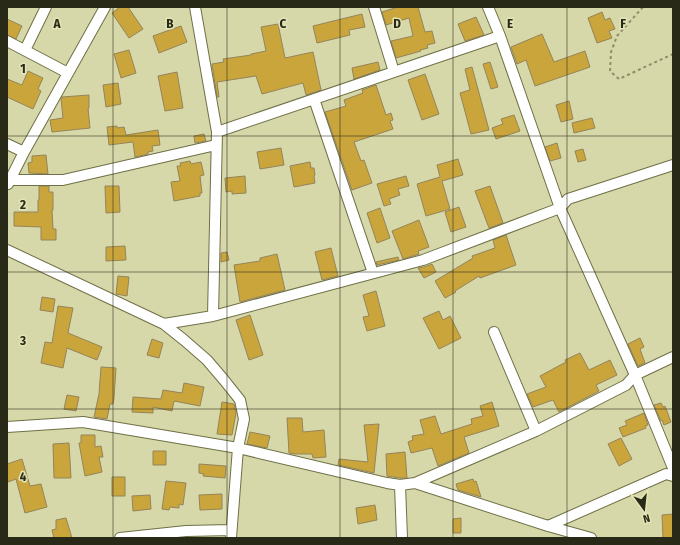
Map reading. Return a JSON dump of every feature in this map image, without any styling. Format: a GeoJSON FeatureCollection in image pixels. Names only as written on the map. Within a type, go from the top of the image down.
{"type":"FeatureCollection","features":[{"type":"Feature","properties":{"kind":"street"},"geometry":{"type":"LineString","coordinates":[[25,50],[46,7]]}},
{"type":"Feature","properties":{"kind":"street"},"geometry":{"type":"LineString","coordinates":[[104,7],[24,152],[9,183],[63,180],[216,145]]}},
{"type":"Feature","properties":{"kind":"street"},"geometry":{"type":"LineString","coordinates":[[195,7],[216,132],[213,316]]}},
{"type":"Feature","properties":{"kind":"street"},"geometry":{"type":"LineString","coordinates":[[374,7],[394,72]]}},
{"type":"Feature","properties":{"kind":"street"},"geometry":{"type":"LineString","coordinates":[[488,7],[500,36],[560,208],[635,375],[673,468]]}},
{"type":"Feature","properties":{"kind":"street"},"geometry":{"type":"LineString","coordinates":[[216,132],[500,36]]}},
{"type":"Feature","properties":{"kind":"street"},"geometry":{"type":"LineString","coordinates":[[7,41],[68,73]]}},
{"type":"Feature","properties":{"kind":"street"},"geometry":{"type":"LineString","coordinates":[[314,99],[372,273]]}},
{"type":"Feature","properties":{"kind":"street"},"geometry":{"type":"LineString","coordinates":[[7,144],[24,152]]}},
{"type":"Feature","properties":{"kind":"street"},"geometry":{"type":"LineString","coordinates":[[164,324],[213,316],[423,260],[560,208],[568,199],[673,165]]}},
{"type":"Feature","properties":{"kind":"street"},"geometry":{"type":"LineString","coordinates":[[7,250],[164,324],[206,360],[240,400],[244,419],[238,448],[231,534],[186,531],[120,538]]}},
{"type":"Feature","properties":{"kind":"street"},"geometry":{"type":"LineString","coordinates":[[494,332],[536,430]]}},
{"type":"Feature","properties":{"kind":"street"},"geometry":{"type":"LineString","coordinates":[[7,427],[83,422],[238,448],[387,484],[400,485],[415,483],[536,430],[626,385],[635,375],[673,357]]}},
{"type":"Feature","properties":{"kind":"street"},"geometry":{"type":"LineString","coordinates":[[548,526],[666,474],[673,476]]}},
{"type":"Feature","properties":{"kind":"street"},"geometry":{"type":"LineString","coordinates":[[415,483],[548,526],[592,538]]}},
{"type":"Feature","properties":{"kind":"street"},"geometry":{"type":"LineString","coordinates":[[400,485],[402,538]]}},
{"type":"Feature","properties":{"kind":"path"},"geometry":{"type":"LineString","coordinates":[[644,7],[617,36],[611,52],[610,71],[619,79],[673,54]]}},
{"type":"Feature","properties":{"kind":"building"},"geometry":{"type":"Polygon","coordinates":[[[120,7],[128,7],[143,29],[129,38],[112,13],[120,7]]]}},
{"type":"Feature","properties":{"kind":"building"},"geometry":{"type":"Polygon","coordinates":[[[398,7],[418,7],[425,32],[432,31],[435,43],[427,45],[428,48],[420,50],[421,51],[396,58],[391,41],[413,36],[409,18],[386,25],[382,12],[398,7]]]}},
{"type":"Feature","properties":{"kind":"building"},"geometry":{"type":"Polygon","coordinates":[[[602,12],[605,20],[610,18],[615,29],[609,31],[612,38],[597,43],[588,18],[602,12]]]}},
{"type":"Feature","properties":{"kind":"building"},"geometry":{"type":"Polygon","coordinates":[[[362,14],[365,27],[349,30],[350,35],[317,43],[313,26],[362,14]]]}},
{"type":"Feature","properties":{"kind":"building"},"geometry":{"type":"Polygon","coordinates":[[[476,17],[484,35],[465,41],[458,24],[476,17]]]}},
{"type":"Feature","properties":{"kind":"building"},"geometry":{"type":"Polygon","coordinates":[[[7,19],[22,26],[16,39],[7,35],[7,19]]]}},
{"type":"Feature","properties":{"kind":"building"},"geometry":{"type":"Polygon","coordinates":[[[278,24],[285,58],[313,52],[321,90],[306,95],[303,83],[262,94],[256,76],[217,82],[219,97],[217,97],[212,64],[224,62],[223,59],[266,51],[261,27],[278,24]]]}},
{"type":"Feature","properties":{"kind":"building"},"geometry":{"type":"Polygon","coordinates":[[[181,26],[187,42],[159,53],[153,36],[181,26]]]}},
{"type":"Feature","properties":{"kind":"building"},"geometry":{"type":"Polygon","coordinates":[[[542,34],[554,62],[585,51],[590,67],[535,86],[526,60],[517,64],[511,47],[542,34]]]}},
{"type":"Feature","properties":{"kind":"building"},"geometry":{"type":"Polygon","coordinates":[[[129,50],[136,73],[121,78],[114,54],[129,50]]]}},
{"type":"Feature","properties":{"kind":"building"},"geometry":{"type":"Polygon","coordinates":[[[378,62],[380,70],[354,79],[352,68],[378,62]]]}},
{"type":"Feature","properties":{"kind":"building"},"geometry":{"type":"Polygon","coordinates":[[[490,62],[498,87],[491,89],[483,64],[490,62]]]}},
{"type":"Feature","properties":{"kind":"building"},"geometry":{"type":"Polygon","coordinates":[[[472,67],[489,130],[471,134],[460,93],[470,90],[465,69],[472,67]]]}},
{"type":"Feature","properties":{"kind":"building"},"geometry":{"type":"Polygon","coordinates":[[[28,71],[43,78],[38,89],[41,91],[33,109],[7,97],[7,79],[22,85],[28,71]]]}},
{"type":"Feature","properties":{"kind":"building"},"geometry":{"type":"Polygon","coordinates":[[[177,72],[183,108],[165,111],[158,76],[177,72]]]}},
{"type":"Feature","properties":{"kind":"building"},"geometry":{"type":"Polygon","coordinates":[[[425,74],[439,114],[422,120],[408,80],[425,74]]]}},
{"type":"Feature","properties":{"kind":"building"},"geometry":{"type":"Polygon","coordinates":[[[118,83],[121,104],[106,107],[103,85],[118,83]]]}},
{"type":"Feature","properties":{"kind":"building"},"geometry":{"type":"Polygon","coordinates":[[[376,85],[386,115],[391,113],[393,120],[390,121],[393,129],[354,142],[361,161],[364,160],[372,183],[352,190],[325,112],[346,106],[344,100],[363,93],[362,90],[376,85]]]}},
{"type":"Feature","properties":{"kind":"building"},"geometry":{"type":"Polygon","coordinates":[[[89,95],[88,108],[90,128],[52,132],[50,120],[63,118],[62,97],[89,95]]]}},
{"type":"Feature","properties":{"kind":"building"},"geometry":{"type":"Polygon","coordinates":[[[569,101],[573,119],[561,122],[556,105],[569,101]]]}},
{"type":"Feature","properties":{"kind":"building"},"geometry":{"type":"Polygon","coordinates":[[[514,115],[520,131],[496,139],[492,128],[503,124],[501,119],[514,115]]]}},
{"type":"Feature","properties":{"kind":"building"},"geometry":{"type":"Polygon","coordinates":[[[592,118],[595,128],[574,133],[572,123],[592,118]]]}},
{"type":"Feature","properties":{"kind":"building"},"geometry":{"type":"Polygon","coordinates":[[[117,126],[117,128],[124,127],[126,135],[158,130],[160,145],[152,146],[153,151],[148,152],[148,154],[135,157],[133,142],[109,145],[107,127],[117,126]]]}},
{"type":"Feature","properties":{"kind":"building"},"geometry":{"type":"Polygon","coordinates":[[[204,134],[206,141],[195,143],[194,136],[204,134]]]}},
{"type":"Feature","properties":{"kind":"building"},"geometry":{"type":"Polygon","coordinates":[[[557,143],[561,158],[550,161],[545,147],[557,143]]]}},
{"type":"Feature","properties":{"kind":"building"},"geometry":{"type":"Polygon","coordinates":[[[281,148],[284,165],[260,169],[257,152],[281,148]]]}},
{"type":"Feature","properties":{"kind":"building"},"geometry":{"type":"Polygon","coordinates":[[[583,149],[586,160],[578,162],[575,151],[583,149]]]}},
{"type":"Feature","properties":{"kind":"building"},"geometry":{"type":"Polygon","coordinates":[[[46,155],[48,174],[29,173],[28,163],[32,162],[32,156],[46,155]]]}},
{"type":"Feature","properties":{"kind":"building"},"geometry":{"type":"Polygon","coordinates":[[[458,159],[463,175],[442,181],[450,209],[426,216],[417,184],[440,177],[437,165],[458,159]]]}},
{"type":"Feature","properties":{"kind":"building"},"geometry":{"type":"Polygon","coordinates":[[[190,161],[191,164],[201,162],[204,175],[200,176],[202,193],[200,193],[200,196],[174,201],[171,182],[180,181],[177,166],[181,166],[180,163],[190,161]]]}},
{"type":"Feature","properties":{"kind":"building"},"geometry":{"type":"Polygon","coordinates":[[[310,162],[311,168],[314,168],[315,183],[294,187],[290,166],[310,162]]]}},
{"type":"Feature","properties":{"kind":"building"},"geometry":{"type":"Polygon","coordinates":[[[245,176],[246,193],[232,194],[232,191],[226,192],[225,178],[245,176]]]}},
{"type":"Feature","properties":{"kind":"building"},"geometry":{"type":"Polygon","coordinates":[[[406,176],[409,186],[398,189],[400,195],[389,199],[391,204],[384,206],[377,184],[406,176]]]}},
{"type":"Feature","properties":{"kind":"building"},"geometry":{"type":"Polygon","coordinates":[[[39,186],[49,186],[49,192],[53,192],[53,229],[56,229],[56,240],[41,240],[41,227],[14,226],[14,212],[38,212],[39,186]]]}},
{"type":"Feature","properties":{"kind":"building"},"geometry":{"type":"Polygon","coordinates":[[[105,186],[119,186],[120,212],[106,213],[105,186]]]}},
{"type":"Feature","properties":{"kind":"building"},"geometry":{"type":"Polygon","coordinates":[[[490,186],[503,223],[489,228],[475,191],[490,186]]]}},
{"type":"Feature","properties":{"kind":"building"},"geometry":{"type":"Polygon","coordinates":[[[459,207],[466,227],[451,232],[445,212],[459,207]]]}},
{"type":"Feature","properties":{"kind":"building"},"geometry":{"type":"Polygon","coordinates":[[[380,208],[390,238],[377,243],[367,213],[380,208]]]}},
{"type":"Feature","properties":{"kind":"building"},"geometry":{"type":"Polygon","coordinates":[[[419,220],[429,247],[418,251],[419,254],[403,259],[392,231],[419,220]]]}},
{"type":"Feature","properties":{"kind":"building"},"geometry":{"type":"Polygon","coordinates":[[[506,235],[516,265],[480,278],[479,276],[445,298],[435,281],[473,258],[472,256],[495,248],[493,240],[506,235]]]}},
{"type":"Feature","properties":{"kind":"building"},"geometry":{"type":"Polygon","coordinates":[[[125,246],[126,260],[106,261],[106,247],[125,246]]]}},
{"type":"Feature","properties":{"kind":"building"},"geometry":{"type":"Polygon","coordinates":[[[331,248],[338,276],[322,280],[315,252],[331,248]]]}},
{"type":"Feature","properties":{"kind":"building"},"geometry":{"type":"Polygon","coordinates":[[[227,252],[229,260],[221,262],[221,253],[227,252]]]}},
{"type":"Feature","properties":{"kind":"building"},"geometry":{"type":"Polygon","coordinates":[[[277,254],[285,290],[240,302],[234,265],[260,261],[260,258],[277,254]]]}},
{"type":"Feature","properties":{"kind":"building"},"geometry":{"type":"Polygon","coordinates":[[[398,257],[399,260],[377,265],[376,262],[398,257]]]}},
{"type":"Feature","properties":{"kind":"building"},"geometry":{"type":"Polygon","coordinates":[[[432,264],[436,272],[424,278],[418,268],[432,264]]]}},
{"type":"Feature","properties":{"kind":"building"},"geometry":{"type":"Polygon","coordinates":[[[118,276],[129,277],[127,296],[116,294],[118,276]]]}},
{"type":"Feature","properties":{"kind":"building"},"geometry":{"type":"Polygon","coordinates":[[[376,291],[385,326],[367,331],[363,317],[369,316],[363,295],[376,291]]]}},
{"type":"Feature","properties":{"kind":"building"},"geometry":{"type":"Polygon","coordinates":[[[42,297],[55,299],[53,312],[40,310],[42,297]]]}},
{"type":"Feature","properties":{"kind":"building"},"geometry":{"type":"Polygon","coordinates":[[[58,306],[73,308],[68,333],[102,347],[97,360],[67,348],[63,368],[41,363],[45,342],[52,343],[58,306]]]}},
{"type":"Feature","properties":{"kind":"building"},"geometry":{"type":"Polygon","coordinates":[[[439,311],[443,320],[450,316],[461,338],[439,349],[423,318],[439,311]]]}},
{"type":"Feature","properties":{"kind":"building"},"geometry":{"type":"Polygon","coordinates":[[[250,315],[263,355],[249,360],[236,320],[250,315]]]}},
{"type":"Feature","properties":{"kind":"building"},"geometry":{"type":"Polygon","coordinates":[[[640,338],[644,347],[640,349],[645,363],[638,366],[628,344],[640,338]]]}},
{"type":"Feature","properties":{"kind":"building"},"geometry":{"type":"Polygon","coordinates":[[[152,339],[163,343],[159,358],[147,355],[152,339]]]}},
{"type":"Feature","properties":{"kind":"building"},"geometry":{"type":"Polygon","coordinates":[[[580,353],[589,370],[610,360],[617,375],[596,385],[599,391],[559,412],[553,400],[533,407],[527,394],[546,387],[540,376],[566,362],[565,360],[580,353]]]}},
{"type":"Feature","properties":{"kind":"building"},"geometry":{"type":"Polygon","coordinates":[[[101,367],[116,368],[113,404],[110,404],[107,419],[94,417],[99,394],[101,367]]]}},
{"type":"Feature","properties":{"kind":"building"},"geometry":{"type":"Polygon","coordinates":[[[184,383],[204,387],[200,406],[174,401],[172,411],[153,407],[153,413],[132,412],[133,397],[161,399],[163,390],[182,393],[184,383]]]}},
{"type":"Feature","properties":{"kind":"building"},"geometry":{"type":"Polygon","coordinates":[[[67,395],[79,397],[76,411],[64,409],[67,395]]]}},
{"type":"Feature","properties":{"kind":"building"},"geometry":{"type":"Polygon","coordinates":[[[222,402],[234,404],[236,413],[232,435],[217,434],[222,402]]]}},
{"type":"Feature","properties":{"kind":"building"},"geometry":{"type":"Polygon","coordinates":[[[492,402],[499,426],[464,437],[469,453],[438,466],[432,448],[411,453],[408,442],[413,440],[412,436],[424,434],[420,420],[435,416],[441,434],[472,424],[471,419],[483,416],[480,406],[492,402]]]}},
{"type":"Feature","properties":{"kind":"building"},"geometry":{"type":"Polygon","coordinates":[[[661,403],[663,407],[665,406],[671,422],[664,425],[654,405],[661,403]]]}},
{"type":"Feature","properties":{"kind":"building"},"geometry":{"type":"Polygon","coordinates":[[[644,413],[648,425],[645,426],[646,428],[623,437],[619,428],[627,425],[625,421],[644,413]]]}},
{"type":"Feature","properties":{"kind":"building"},"geometry":{"type":"Polygon","coordinates":[[[287,418],[302,418],[303,432],[324,430],[326,457],[313,458],[312,454],[289,453],[287,418]]]}},
{"type":"Feature","properties":{"kind":"building"},"geometry":{"type":"Polygon","coordinates":[[[379,424],[374,473],[338,465],[339,459],[368,462],[364,425],[379,424]]]}},
{"type":"Feature","properties":{"kind":"building"},"geometry":{"type":"Polygon","coordinates":[[[250,432],[270,436],[267,448],[247,444],[250,432]]]}},
{"type":"Feature","properties":{"kind":"building"},"geometry":{"type":"Polygon","coordinates":[[[81,435],[95,435],[95,447],[101,446],[103,457],[99,457],[102,472],[85,476],[79,443],[81,443],[81,435]]]}},
{"type":"Feature","properties":{"kind":"building"},"geometry":{"type":"Polygon","coordinates":[[[621,438],[632,459],[619,466],[608,444],[621,438]]]}},
{"type":"Feature","properties":{"kind":"building"},"geometry":{"type":"Polygon","coordinates":[[[69,443],[71,478],[54,478],[53,444],[69,443]]]}},
{"type":"Feature","properties":{"kind":"building"},"geometry":{"type":"Polygon","coordinates":[[[153,451],[166,451],[166,465],[153,465],[153,451]]]}},
{"type":"Feature","properties":{"kind":"building"},"geometry":{"type":"Polygon","coordinates":[[[405,452],[407,478],[387,476],[386,454],[405,452]]]}},
{"type":"Feature","properties":{"kind":"building"},"geometry":{"type":"Polygon","coordinates":[[[22,459],[30,486],[41,484],[47,507],[25,513],[16,479],[8,482],[7,464],[22,459]]]}},
{"type":"Feature","properties":{"kind":"building"},"geometry":{"type":"Polygon","coordinates":[[[199,464],[226,466],[225,478],[203,476],[204,474],[199,473],[199,464]]]}},
{"type":"Feature","properties":{"kind":"building"},"geometry":{"type":"Polygon","coordinates":[[[112,477],[125,477],[125,496],[112,496],[112,477]]]}},
{"type":"Feature","properties":{"kind":"building"},"geometry":{"type":"Polygon","coordinates":[[[473,479],[474,482],[476,481],[481,497],[458,490],[456,484],[473,479]]]}},
{"type":"Feature","properties":{"kind":"building"},"geometry":{"type":"Polygon","coordinates":[[[166,481],[186,483],[183,505],[179,504],[179,508],[170,507],[169,510],[162,509],[166,481]]]}},
{"type":"Feature","properties":{"kind":"building"},"geometry":{"type":"Polygon","coordinates":[[[222,494],[222,509],[200,510],[199,495],[222,494]]]}},
{"type":"Feature","properties":{"kind":"building"},"geometry":{"type":"Polygon","coordinates":[[[150,495],[151,509],[133,511],[132,496],[150,495]]]}},
{"type":"Feature","properties":{"kind":"building"},"geometry":{"type":"Polygon","coordinates":[[[375,505],[377,520],[358,524],[356,508],[375,505]]]}},
{"type":"Feature","properties":{"kind":"building"},"geometry":{"type":"Polygon","coordinates":[[[673,514],[673,538],[663,538],[662,515],[673,514]]]}},
{"type":"Feature","properties":{"kind":"building"},"geometry":{"type":"Polygon","coordinates":[[[66,518],[72,538],[54,538],[52,530],[56,529],[56,520],[66,518]]]}},
{"type":"Feature","properties":{"kind":"building"},"geometry":{"type":"Polygon","coordinates":[[[461,518],[461,533],[453,533],[453,519],[461,518]]]}}]}
